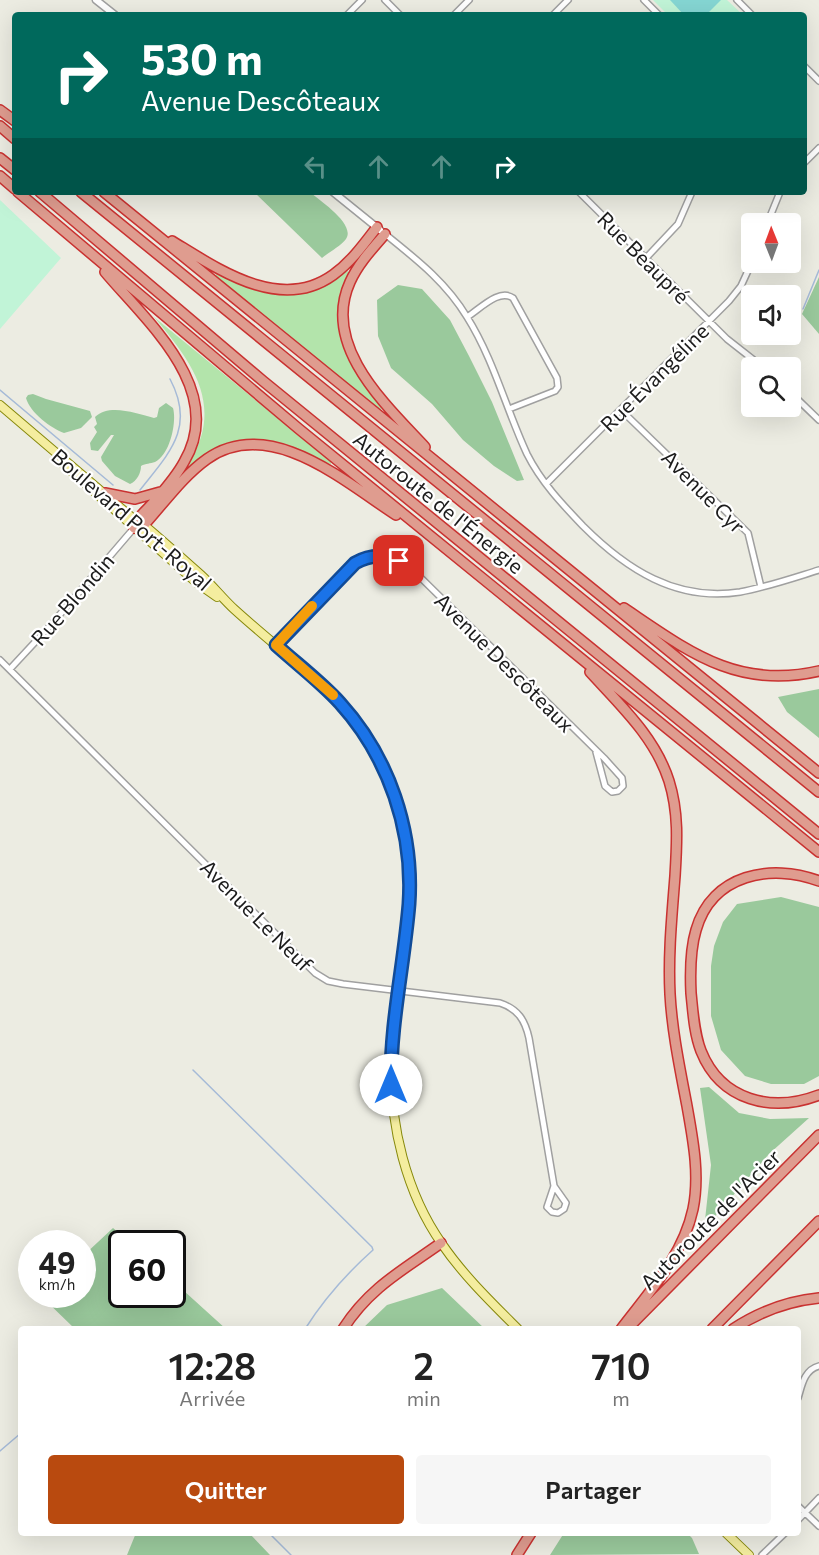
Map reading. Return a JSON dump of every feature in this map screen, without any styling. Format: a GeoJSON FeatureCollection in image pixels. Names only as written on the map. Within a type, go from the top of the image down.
{"type":"FeatureCollection","features":[{"type":"Feature","properties":{"kind":"highway"},"geometry":{"type":"LineString","coordinates":[[0,126],[12,136]]}},
{"type":"Feature","properties":{"kind":"highway"},"geometry":{"type":"LineString","coordinates":[[0,158],[12,168]]}},
{"type":"Feature","properties":{"kind":"highway"},"geometry":{"type":"LineString","coordinates":[[0,176],[12,187]]}},
{"type":"Feature","properties":{"kind":"highway"},"geometry":{"type":"LineString","coordinates":[[21,195],[277,411],[819,852]]}},
{"type":"Feature","properties":{"kind":"highway","name":"Autoroute de l'Énergie"},"geometry":{"type":"LineString","coordinates":[[44,195],[263,381],[819,834]]}},
{"type":"Feature","properties":{"kind":"highway","name":"Autoroute de l'Énergie"},"geometry":{"type":"LineString","coordinates":[[85,195],[819,792]]}},
{"type":"Feature","properties":{"kind":"highway"},"geometry":{"type":"LineString","coordinates":[[108,195],[819,773]]}},
{"type":"Feature","properties":{"kind":"highway"},"geometry":{"type":"LineString","coordinates":[[143,224],[233,276],[263,286],[286,289],[308,286],[329,278],[381,231]]}},
{"type":"Feature","properties":{"kind":"highway"},"geometry":{"type":"LineString","coordinates":[[381,231],[349,284],[343,306],[345,333],[354,358],[371,385],[445,469]]}},
{"type":"Feature","properties":{"kind":"highway"},"geometry":{"type":"LineString","coordinates":[[88,252],[168,345],[181,365],[192,394],[197,421],[192,446],[179,470],[160,492],[138,524]]}},
{"type":"Feature","properties":{"kind":"highway"},"geometry":{"type":"LineString","coordinates":[[138,524],[207,460],[227,449],[257,445],[282,449],[311,460],[434,538]]}},
{"type":"Feature","properties":{"kind":"highway"},"geometry":{"type":"LineString","coordinates":[[105,493],[131,499],[143,498],[160,492]]}},
{"type":"Feature","properties":{"kind":"highway"},"geometry":{"type":"LineString","coordinates":[[571,572],[680,646],[718,666],[744,673],[771,676],[793,676],[819,671]]}},
{"type":"Feature","properties":{"kind":"highway"},"geometry":{"type":"LineString","coordinates":[[573,652],[636,723],[653,747],[668,778],[677,819],[670,945],[670,993],[675,1040],[694,1149],[696,1191],[689,1222],[676,1253],[623,1326]]}},
{"type":"Feature","properties":{"kind":"highway"},"geometry":{"type":"LineString","coordinates":[[819,881],[792,874],[767,872],[745,878],[723,890],[707,906],[697,925],[692,947],[691,981],[699,1045],[711,1069],[724,1084],[745,1097],[765,1103],[792,1103],[819,1095]]}},
{"type":"Feature","properties":{"kind":"highway","name":"Autoroute de l'Acier"},"geometry":{"type":"LineString","coordinates":[[630,1326],[819,1135]]}},
{"type":"Feature","properties":{"kind":"highway"},"geometry":{"type":"LineString","coordinates":[[715,1326],[819,1221]]}},
{"type":"Feature","properties":{"kind":"highway"},"geometry":{"type":"LineString","coordinates":[[345,1326],[381,1284],[441,1244]]}},
{"type":"Feature","properties":{"kind":"highway"},"geometry":{"type":"LineString","coordinates":[[739,1326],[775,1308],[800,1300],[819,1298]]}},
{"type":"Feature","properties":{"kind":"highway"},"geometry":{"type":"LineString","coordinates":[[517,1555],[529,1536]]}},
{"type":"Feature","properties":{"kind":"main road","name":"Boulevard Port-Royal"},"geometry":{"type":"LineString","coordinates":[[0,405],[105,493],[197,583],[233,608],[332,695],[358,724],[379,759],[398,804],[405,832],[410,877],[391,1062],[392,1098],[403,1158],[412,1184],[441,1244],[467,1276],[515,1326]]}},
{"type":"Feature","properties":{"kind":"main road","name":"Boulevard Port-Royal"},"geometry":{"type":"LineString","coordinates":[[30,431],[86,486],[138,524]]}},
{"type":"Feature","properties":{"kind":"main road"},"geometry":{"type":"LineString","coordinates":[[729,1536],[749,1555]]}},
{"type":"Feature","properties":{"kind":"street"},"geometry":{"type":"LineString","coordinates":[[96,0],[111,12]]}},
{"type":"Feature","properties":{"kind":"street"},"geometry":{"type":"LineString","coordinates":[[350,12],[362,0]]}},
{"type":"Feature","properties":{"kind":"street"},"geometry":{"type":"LineString","coordinates":[[385,0],[397,12]]}},
{"type":"Feature","properties":{"kind":"street"},"geometry":{"type":"LineString","coordinates":[[457,12],[469,0]]}},
{"type":"Feature","properties":{"kind":"street"},"geometry":{"type":"LineString","coordinates":[[555,12],[568,0]]}},
{"type":"Feature","properties":{"kind":"street"},"geometry":{"type":"LineString","coordinates":[[644,0],[655,12]]}},
{"type":"Feature","properties":{"kind":"street"},"geometry":{"type":"LineString","coordinates":[[737,0],[749,12]]}},
{"type":"Feature","properties":{"kind":"street"},"geometry":{"type":"LineString","coordinates":[[807,69],[819,81]]}},
{"type":"Feature","properties":{"kind":"street"},"geometry":{"type":"LineString","coordinates":[[807,160],[819,148]]}},
{"type":"Feature","properties":{"kind":"street"},"geometry":{"type":"LineString","coordinates":[[337,195],[436,277],[467,317],[489,357],[529,458],[546,484],[565,507],[625,564],[672,586],[702,592],[731,592],[761,587],[819,570]]}},
{"type":"Feature","properties":{"kind":"street","name":"Rue Beaupré"},"geometry":{"type":"LineString","coordinates":[[582,195],[709,321],[750,357]]}},
{"type":"Feature","properties":{"kind":"street"},"geometry":{"type":"LineString","coordinates":[[646,258],[678,224],[691,195]]}},
{"type":"Feature","properties":{"kind":"street"},"geometry":{"type":"LineString","coordinates":[[771,213],[779,195]]}},
{"type":"Feature","properties":{"kind":"street","name":"Rue Évangéline"},"geometry":{"type":"LineString","coordinates":[[546,484],[735,294],[746,273]]}},
{"type":"Feature","properties":{"kind":"street"},"geometry":{"type":"LineString","coordinates":[[467,317],[501,295],[509,295],[513,298],[559,382],[555,391],[509,409]]}},
{"type":"Feature","properties":{"kind":"street"},"geometry":{"type":"LineString","coordinates":[[801,403],[819,420]]}},
{"type":"Feature","properties":{"kind":"street","name":"Avenue Cyr"},"geometry":{"type":"LineString","coordinates":[[621,410],[748,533],[761,587]]}},
{"type":"Feature","properties":{"kind":"street","name":"Rue Blondin"},"geometry":{"type":"LineString","coordinates":[[10,669],[51,626],[138,524]]}},
{"type":"Feature","properties":{"kind":"street","name":"Avenue Descôteaux"},"geometry":{"type":"LineString","coordinates":[[276,645],[351,566],[372,556],[392,558],[402,562],[418,575],[596,752],[622,778],[623,784],[618,791],[612,792],[606,788],[596,752]]}},
{"type":"Feature","properties":{"kind":"street","name":"Avenue Le Neuf"},"geometry":{"type":"LineString","coordinates":[[0,660],[315,973],[328,981],[495,1002],[510,1007],[520,1015],[529,1038],[554,1186],[566,1203],[564,1209],[558,1213],[552,1212],[547,1207],[554,1186]]}},
{"type":"Feature","properties":{"kind":"street"},"geometry":{"type":"LineString","coordinates":[[801,1390],[807,1374],[812,1368],[819,1366]]}},
{"type":"Feature","properties":{"kind":"street"},"geometry":{"type":"LineString","coordinates":[[801,1517],[819,1498]]}},
{"type":"Feature","properties":{"kind":"street"},"geometry":{"type":"LineString","coordinates":[[801,1509],[819,1526]]}},
{"type":"Feature","properties":{"kind":"street"},"geometry":{"type":"LineString","coordinates":[[762,1555],[781,1536]]}},
{"type":"Feature","properties":{"kind":"green space"},"geometry":{"type":"Polygon","coordinates":[[[653,0],[727,0],[740,12],[665,12],[653,0]]]}},
{"type":"Feature","properties":{"kind":"green space"},"geometry":{"type":"Polygon","coordinates":[[[257,195],[314,195],[342,220],[348,233],[346,239],[322,258],[257,195]]]}},
{"type":"Feature","properties":{"kind":"green space"},"geometry":{"type":"Polygon","coordinates":[[[0,200],[61,258],[0,329],[0,200]]]}},
{"type":"Feature","properties":{"kind":"green space"},"geometry":{"type":"Polygon","coordinates":[[[348,271],[339,311],[340,328],[352,359],[382,406],[381,410],[215,276],[217,273],[264,292],[289,294],[315,289],[348,271]]]}},
{"type":"Feature","properties":{"kind":"green space"},"geometry":{"type":"Polygon","coordinates":[[[819,277],[819,334],[802,314],[819,277]]]}},
{"type":"Feature","properties":{"kind":"green space"},"geometry":{"type":"Polygon","coordinates":[[[398,285],[422,289],[450,320],[492,402],[524,480],[517,481],[494,466],[463,440],[432,404],[391,368],[378,336],[377,300],[398,285]]]}},
{"type":"Feature","properties":{"kind":"green space"},"geometry":{"type":"Polygon","coordinates":[[[154,317],[331,464],[271,443],[244,442],[218,450],[190,467],[189,463],[199,442],[204,422],[204,403],[191,368],[181,351],[154,317]]]}},
{"type":"Feature","properties":{"kind":"green space"},"geometry":{"type":"Polygon","coordinates":[[[33,394],[90,411],[92,417],[81,428],[64,433],[47,424],[28,404],[26,398],[33,394]]]}},
{"type":"Feature","properties":{"kind":"green space"},"geometry":{"type":"Polygon","coordinates":[[[166,403],[173,408],[174,421],[165,453],[155,462],[141,466],[135,481],[130,484],[115,476],[101,457],[114,435],[111,435],[98,451],[91,450],[90,443],[97,432],[94,427],[97,424],[95,417],[101,413],[116,410],[154,418],[157,417],[159,408],[166,403]]]}},
{"type":"Feature","properties":{"kind":"green space"},"geometry":{"type":"Polygon","coordinates":[[[819,689],[819,738],[787,712],[778,697],[819,689]]]}},
{"type":"Feature","properties":{"kind":"green space"},"geometry":{"type":"Polygon","coordinates":[[[781,897],[819,907],[819,1076],[804,1084],[771,1084],[745,1076],[721,1050],[711,1016],[711,966],[714,946],[723,922],[737,904],[781,897]]]}},
{"type":"Feature","properties":{"kind":"green space"},"geometry":{"type":"Polygon","coordinates":[[[709,1087],[739,1113],[770,1119],[809,1118],[769,1154],[704,1229],[711,1165],[700,1088],[709,1087]]]}},
{"type":"Feature","properties":{"kind":"green space"},"geometry":{"type":"Polygon","coordinates":[[[108,1233],[108,1308],[186,1308],[186,1293],[223,1326],[72,1326],[53,1308],[96,1308],[96,1244],[108,1233]]]}},
{"type":"Feature","properties":{"kind":"green space"},"geometry":{"type":"Polygon","coordinates":[[[442,1288],[482,1326],[365,1326],[387,1305],[442,1288]]]}},
{"type":"Feature","properties":{"kind":"green space"},"geometry":{"type":"Polygon","coordinates":[[[135,1536],[252,1536],[270,1555],[127,1555],[135,1536]]]}},
{"type":"Feature","properties":{"kind":"green space"},"geometry":{"type":"Polygon","coordinates":[[[562,1536],[690,1536],[699,1554],[550,1555],[562,1536]]]}},
{"type":"Feature","properties":{"kind":"shaded area"},"geometry":{"type":"Polygon","coordinates":[[[670,0],[721,0],[709,12],[681,12],[670,0]]]}},
{"type":"Feature","properties":{"kind":"waterway"},"geometry":{"type":"LineString","coordinates":[[803,309],[819,270]]}},
{"type":"Feature","properties":{"kind":"waterway"},"geometry":{"type":"LineString","coordinates":[[140,490],[169,452],[180,426],[177,396],[170,379]]}},
{"type":"Feature","properties":{"kind":"waterway"},"geometry":{"type":"LineString","coordinates":[[0,390],[113,485]]}},
{"type":"Feature","properties":{"kind":"waterway"},"geometry":{"type":"LineString","coordinates":[[193,1070],[372,1247],[373,1250],[336,1287],[307,1326]]}},
{"type":"Feature","properties":{"kind":"waterway"},"geometry":{"type":"LineString","coordinates":[[0,1451],[18,1436]]}},
{"type":"Feature","properties":{"kind":"waterway"},"geometry":{"type":"LineString","coordinates":[[272,1536],[291,1555]]}},
{"type":"Feature","properties":{"kind":"slow traffic"},"geometry":{"type":"LineString","coordinates":[[312,606],[276,645],[333,695]]}},
{"type":"Feature","properties":{"kind":"route"},"geometry":{"type":"LineString","coordinates":[[391,1085],[393,1029],[410,891],[408,855],[400,812],[382,764],[358,724],[332,695],[276,645],[355,563],[372,556],[388,557],[399,561]]}}]}
